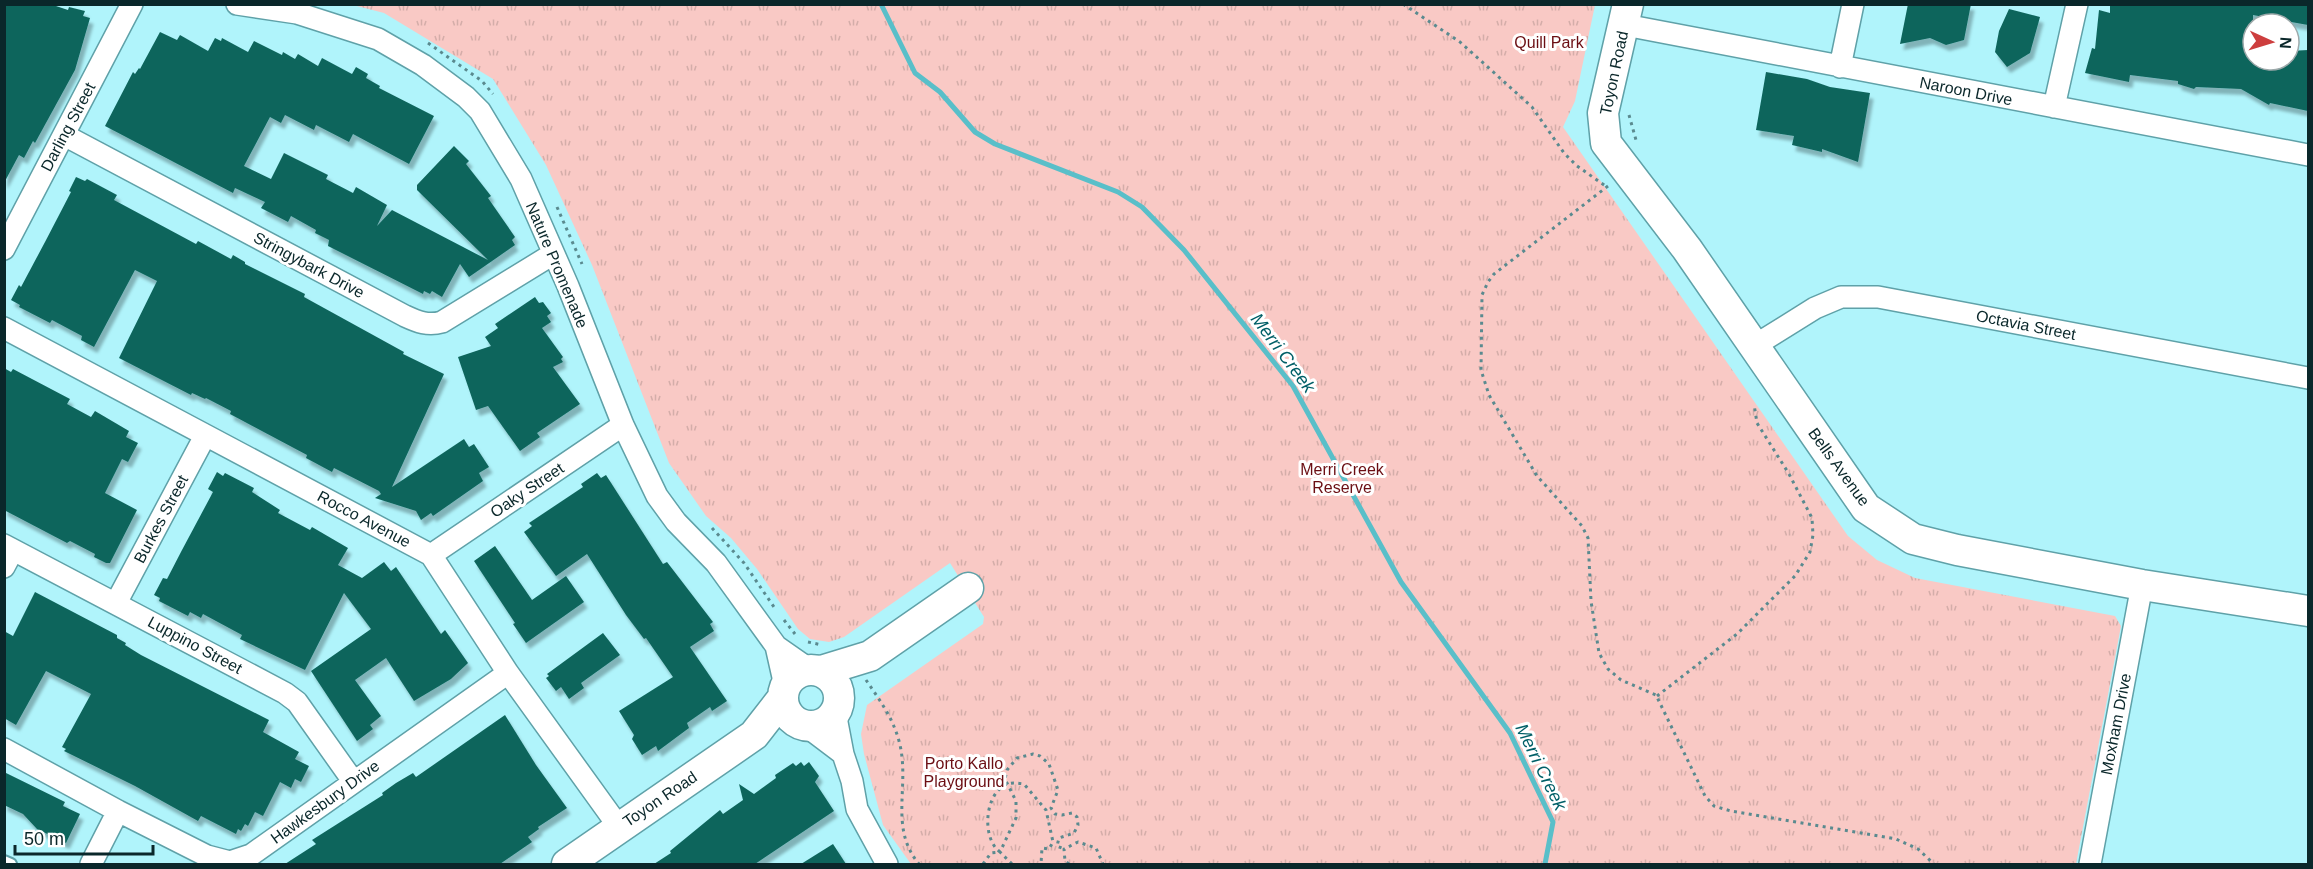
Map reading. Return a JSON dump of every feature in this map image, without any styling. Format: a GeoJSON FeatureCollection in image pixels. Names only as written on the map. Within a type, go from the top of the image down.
{"type":"FeatureCollection","features":[{"type":"Feature","properties":{"kind":"street","name":"Darling Street"},"geometry":{"type":"LineString","coordinates":[[4,249],[132,4]]}},
{"type":"Feature","properties":{"kind":"street","name":"Nature Promenade"},"geometry":{"type":"LineString","coordinates":[[237,4],[297,13],[378,39],[423,65],[466,97],[480,111],[521,179],[623,425],[657,496],[676,522],[716,563],[799,681]]}},
{"type":"Feature","properties":{"kind":"street"},"geometry":{"type":"LineString","coordinates":[[1840,67],[1853,4]]}},
{"type":"Feature","properties":{"kind":"street"},"geometry":{"type":"LineString","coordinates":[[2054,107],[2077,4]]}},
{"type":"Feature","properties":{"kind":"street","name":"Toyon Road"},"geometry":{"type":"LineString","coordinates":[[1612,172],[1603,113],[1626,15]]}},
{"type":"Feature","properties":{"kind":"street","name":"Naroon Drive"},"geometry":{"type":"LineString","coordinates":[[1626,15],[1840,67],[2308,155]]}},
{"type":"Feature","properties":{"kind":"street","name":"Stringybark Drive"},"geometry":{"type":"LineString","coordinates":[[64,135],[424,324],[432,325],[442,322],[553,254]]}},
{"type":"Feature","properties":{"kind":"street","name":"Bells Avenue"},"geometry":{"type":"LineString","coordinates":[[1612,172],[1687,249],[1866,508],[1913,538],[1957,550],[2142,585],[2308,611]]}},
{"type":"Feature","properties":{"kind":"street","name":"Octavia Street"},"geometry":{"type":"LineString","coordinates":[[1754,346],[1815,308],[1841,297],[1878,297],[2308,378]]}},
{"type":"Feature","properties":{"kind":"street","name":"Rocco Avenue"},"geometry":{"type":"LineString","coordinates":[[4,328],[431,555],[508,674],[619,828]]}},
{"type":"Feature","properties":{"kind":"street","name":"Oaky Street"},"geometry":{"type":"LineString","coordinates":[[431,555],[623,425]]}},
{"type":"Feature","properties":{"kind":"street","name":"Burkes Street"},"geometry":{"type":"LineString","coordinates":[[116,603],[205,436]]}},
{"type":"Feature","properties":{"kind":"street","name":"Luppino Street"},"geometry":{"type":"LineString","coordinates":[[7,554],[116,603],[285,693],[297,702],[353,781]]}},
{"type":"Feature","properties":{"kind":"street","name":"Moxham Drive"},"geometry":{"type":"LineString","coordinates":[[2090,864],[2142,585]]}},
{"type":"Feature","properties":{"kind":"street"},"geometry":{"type":"LineString","coordinates":[[803,725],[823,723],[867,667],[968,588]]}},
{"type":"Feature","properties":{"kind":"street"},"geometry":{"type":"LineString","coordinates":[[799,681],[867,667]]}},
{"type":"Feature","properties":{"kind":"street","name":"Hawkesbury Drive"},"geometry":{"type":"LineString","coordinates":[[4,749],[207,856],[230,862],[250,855],[508,674]]}},
{"type":"Feature","properties":{"kind":"street","name":"Toyon Road"},"geometry":{"type":"LineString","coordinates":[[567,864],[754,735],[799,681]]}},
{"type":"Feature","properties":{"kind":"street"},"geometry":{"type":"LineString","coordinates":[[799,681],[834,682],[843,754],[852,781],[857,809],[887,864]]}},
{"type":"Feature","properties":{"kind":"street"},"geometry":{"type":"LineString","coordinates":[[799,681],[788,714],[843,754]]}},
{"type":"Feature","properties":{"kind":"street","name":"Toyon Road"},"geometry":{"type":"LineString","coordinates":[[754,735],[803,725]]}},
{"type":"Feature","properties":{"kind":"street"},"geometry":{"type":"LineString","coordinates":[[91,864],[118,811]]}},
{"type":"Feature","properties":{"kind":"lane"},"geometry":{"type":"LineString","coordinates":[[4,861],[11,864]]}},
{"type":"Feature","properties":{"kind":"path"},"geometry":{"type":"LineString","coordinates":[[1403,4],[1460,42],[1532,107],[1564,153],[1577,166],[1612,172]]}},
{"type":"Feature","properties":{"kind":"path"},"geometry":{"type":"LineString","coordinates":[[1612,172],[1494,274],[1482,295],[1480,370],[1489,395],[1537,476],[1582,526],[1588,538],[1591,601],[1599,652],[1608,669],[1621,680],[1657,696],[1705,796],[1713,806],[1731,812],[1896,839],[1918,849],[1934,864]]}},
{"type":"Feature","properties":{"kind":"path"},"geometry":{"type":"LineString","coordinates":[[1657,696],[1737,634],[1795,576],[1810,552],[1812,518],[1789,474],[1757,423],[1754,404]]}},
{"type":"Feature","properties":{"kind":"path"},"geometry":{"type":"LineString","coordinates":[[867,667],[899,740],[904,773],[902,828],[908,852],[919,864]]}},
{"type":"Feature","properties":{"kind":"path"},"geometry":{"type":"LineString","coordinates":[[1000,852],[1016,818],[1017,809],[1005,778],[1007,770],[1017,758],[1033,754],[1040,756],[1049,764],[1058,790],[1051,808],[1046,810]]}},
{"type":"Feature","properties":{"kind":"path"},"geometry":{"type":"LineString","coordinates":[[1012,864],[994,848],[989,834],[989,813],[996,793],[1007,784],[1023,783],[1046,810],[1053,842],[1064,849],[1078,842],[1087,844],[1096,848],[1103,864]]}},
{"type":"Feature","properties":{"kind":"path"},"geometry":{"type":"LineString","coordinates":[[1051,808],[1055,814],[1072,813],[1077,817],[1078,825],[1074,833],[1059,838],[1057,846]]}},
{"type":"Feature","properties":{"kind":"path"},"geometry":{"type":"LineString","coordinates":[[1041,864],[1042,848],[1049,849],[1053,842]]}},
{"type":"Feature","properties":{"kind":"path"},"geometry":{"type":"LineString","coordinates":[[1064,849],[1065,861],[1069,864]]}},
{"type":"Feature","properties":{"kind":"path"},"geometry":{"type":"LineString","coordinates":[[983,864],[991,853],[1000,852]]}},
{"type":"Feature","properties":{"kind":"green space","name":"Merri Creek Reserve"},"geometry":{"type":"Polygon","coordinates":[[[353,5],[1595,5],[1575,101],[1563,127],[1848,536],[1877,560],[1915,578],[2115,616],[2121,626],[2076,864],[911,864],[883,825],[861,734],[867,705],[983,624],[984,617],[950,563],[844,637],[829,642],[810,639],[798,629],[757,569],[731,538],[706,516],[669,463],[592,265],[546,165],[493,79],[384,13],[353,5]]]}},
{"type":"Feature","properties":{"kind":"building"},"geometry":{"type":"Polygon","coordinates":[[[4,4],[50,4],[68,10],[69,7],[85,11],[83,16],[90,18],[75,70],[35,143],[33,141],[24,158],[19,155],[4,183],[4,4]]]}},
{"type":"Feature","properties":{"kind":"building"},"geometry":{"type":"Polygon","coordinates":[[[1908,4],[1971,4],[1964,40],[1946,45],[1930,38],[1900,44],[1908,4]]]}},
{"type":"Feature","properties":{"kind":"building"},"geometry":{"type":"Polygon","coordinates":[[[2110,4],[2308,4],[2308,25],[2301,24],[2301,12],[2241,12],[2241,72],[2301,72],[2301,50],[2308,50],[2308,111],[2270,103],[2269,105],[2241,89],[2196,87],[2194,89],[2178,84],[2178,81],[2130,75],[2129,82],[2085,73],[2092,48],[2095,49],[2099,10],[2110,13],[2110,4]]]}},
{"type":"Feature","properties":{"kind":"building"},"geometry":{"type":"Polygon","coordinates":[[[2009,9],[2040,17],[2030,53],[2007,67],[1995,52],[1999,31],[2009,9]]]}},
{"type":"Feature","properties":{"kind":"building"},"geometry":{"type":"Polygon","coordinates":[[[160,32],[177,40],[180,35],[208,51],[215,38],[221,41],[222,38],[248,52],[254,41],[295,59],[298,54],[318,66],[322,58],[352,74],[356,67],[368,74],[366,78],[380,86],[379,88],[434,116],[409,164],[353,134],[349,142],[316,125],[314,130],[285,115],[281,123],[270,117],[244,166],[271,179],[284,153],[328,175],[326,179],[353,193],[356,187],[387,205],[377,226],[392,210],[488,260],[417,190],[417,185],[454,146],[469,161],[466,164],[491,196],[488,198],[515,237],[512,240],[515,245],[469,277],[460,264],[442,297],[432,291],[430,294],[424,291],[423,294],[328,246],[329,240],[291,216],[288,222],[261,208],[265,202],[235,188],[233,193],[105,126],[133,72],[135,74],[140,69],[160,32]]]}},
{"type":"Feature","properties":{"kind":"building"},"geometry":{"type":"Polygon","coordinates":[[[1766,72],[1807,79],[1830,87],[1870,93],[1858,162],[1822,149],[1822,152],[1792,145],[1794,136],[1756,130],[1766,72]]]}},
{"type":"Feature","properties":{"kind":"building"},"geometry":{"type":"Polygon","coordinates":[[[76,177],[85,181],[87,179],[117,195],[114,200],[196,244],[198,241],[231,259],[233,255],[245,264],[305,294],[304,297],[404,352],[403,354],[444,374],[392,487],[464,439],[469,447],[474,444],[489,467],[479,473],[483,481],[433,516],[431,513],[421,520],[416,511],[375,498],[381,494],[379,491],[334,468],[332,472],[306,458],[307,455],[230,414],[231,411],[206,398],[192,393],[191,395],[119,358],[157,281],[135,270],[94,347],[81,340],[82,336],[52,320],[50,323],[19,307],[20,305],[11,300],[19,285],[21,287],[45,242],[71,192],[69,191],[76,177]]]}},
{"type":"Feature","properties":{"kind":"building"},"geometry":{"type":"Polygon","coordinates":[[[535,297],[539,303],[543,302],[551,313],[547,316],[551,322],[542,328],[563,357],[561,359],[563,362],[553,367],[580,404],[537,433],[540,437],[520,451],[488,406],[476,410],[458,357],[491,346],[485,337],[498,328],[495,324],[535,297]]]}},
{"type":"Feature","properties":{"kind":"building"},"geometry":{"type":"Polygon","coordinates":[[[4,368],[11,372],[13,369],[70,399],[67,404],[91,417],[95,411],[129,431],[126,437],[138,443],[128,462],[122,459],[105,493],[137,510],[110,563],[4,510],[4,368]]]}},
{"type":"Feature","properties":{"kind":"building"},"geometry":{"type":"Polygon","coordinates":[[[217,472],[223,476],[225,473],[254,488],[252,492],[280,510],[278,513],[310,530],[312,527],[348,548],[338,565],[362,578],[384,562],[391,571],[396,567],[441,634],[445,630],[468,663],[451,679],[414,701],[386,658],[355,680],[381,716],[370,725],[373,729],[357,741],[311,671],[371,629],[344,593],[305,670],[240,639],[242,635],[203,614],[201,618],[190,612],[188,616],[159,601],[160,598],[154,595],[163,578],[167,579],[213,492],[208,489],[217,472]]]}},
{"type":"Feature","properties":{"kind":"building"},"geometry":{"type":"Polygon","coordinates":[[[597,473],[601,478],[606,475],[663,564],[667,562],[713,622],[710,624],[714,631],[690,647],[727,701],[712,711],[710,707],[687,723],[689,728],[658,751],[656,746],[642,755],[632,739],[634,735],[619,711],[673,677],[646,638],[644,639],[626,615],[587,554],[556,576],[524,532],[532,526],[529,523],[583,487],[581,484],[597,473]]]}},
{"type":"Feature","properties":{"kind":"building"},"geometry":{"type":"Polygon","coordinates":[[[495,546],[532,600],[566,576],[584,602],[526,643],[474,561],[495,546]]]}},
{"type":"Feature","properties":{"kind":"building"},"geometry":{"type":"Polygon","coordinates":[[[35,592],[117,635],[117,638],[126,643],[125,645],[141,655],[269,720],[263,732],[299,752],[295,759],[309,766],[301,782],[295,779],[291,788],[280,782],[263,816],[255,812],[248,826],[245,824],[241,831],[238,829],[236,834],[201,816],[198,821],[135,786],[64,751],[66,749],[62,747],[91,694],[46,671],[16,725],[4,718],[4,631],[13,636],[35,592]]]}},
{"type":"Feature","properties":{"kind":"building"},"geometry":{"type":"Polygon","coordinates":[[[603,633],[620,655],[581,683],[584,688],[569,699],[561,687],[556,691],[546,678],[549,676],[547,674],[603,633]]]}},
{"type":"Feature","properties":{"kind":"building"},"geometry":{"type":"Polygon","coordinates":[[[505,715],[536,765],[567,808],[538,827],[539,829],[528,837],[532,842],[500,864],[285,864],[316,844],[312,840],[383,795],[382,793],[396,783],[413,773],[416,777],[505,715]]]}},
{"type":"Feature","properties":{"kind":"building"},"geometry":{"type":"Polygon","coordinates":[[[801,762],[804,766],[809,762],[819,776],[815,782],[834,811],[755,864],[654,864],[671,853],[670,851],[720,810],[723,814],[743,800],[739,784],[754,794],[776,778],[775,775],[793,763],[796,766],[801,762]]]}},
{"type":"Feature","properties":{"kind":"building"},"geometry":{"type":"Polygon","coordinates":[[[4,772],[65,802],[63,806],[80,814],[66,843],[37,829],[23,814],[4,805],[4,772]]]}},
{"type":"Feature","properties":{"kind":"building"},"geometry":{"type":"Polygon","coordinates":[[[833,844],[846,864],[801,864],[833,844]]]}},
{"type":"Feature","properties":{"kind":"waterway","name":"Merri Creek"},"geometry":{"type":"LineString","coordinates":[[881,4],[915,73],[940,92],[975,132],[995,144],[1118,192],[1142,207],[1184,250],[1293,386],[1401,582],[1510,733],[1553,822],[1545,864]]}},
{"type":"Feature","properties":{"kind":"park label","name":"Quill Park"},"geometry":{"type":"Point","coordinates":[1549,42]}},
{"type":"Feature","properties":{"kind":"park label","name":"Porto Kallo Playground"},"geometry":{"type":"Point","coordinates":[964,772]}}]}
